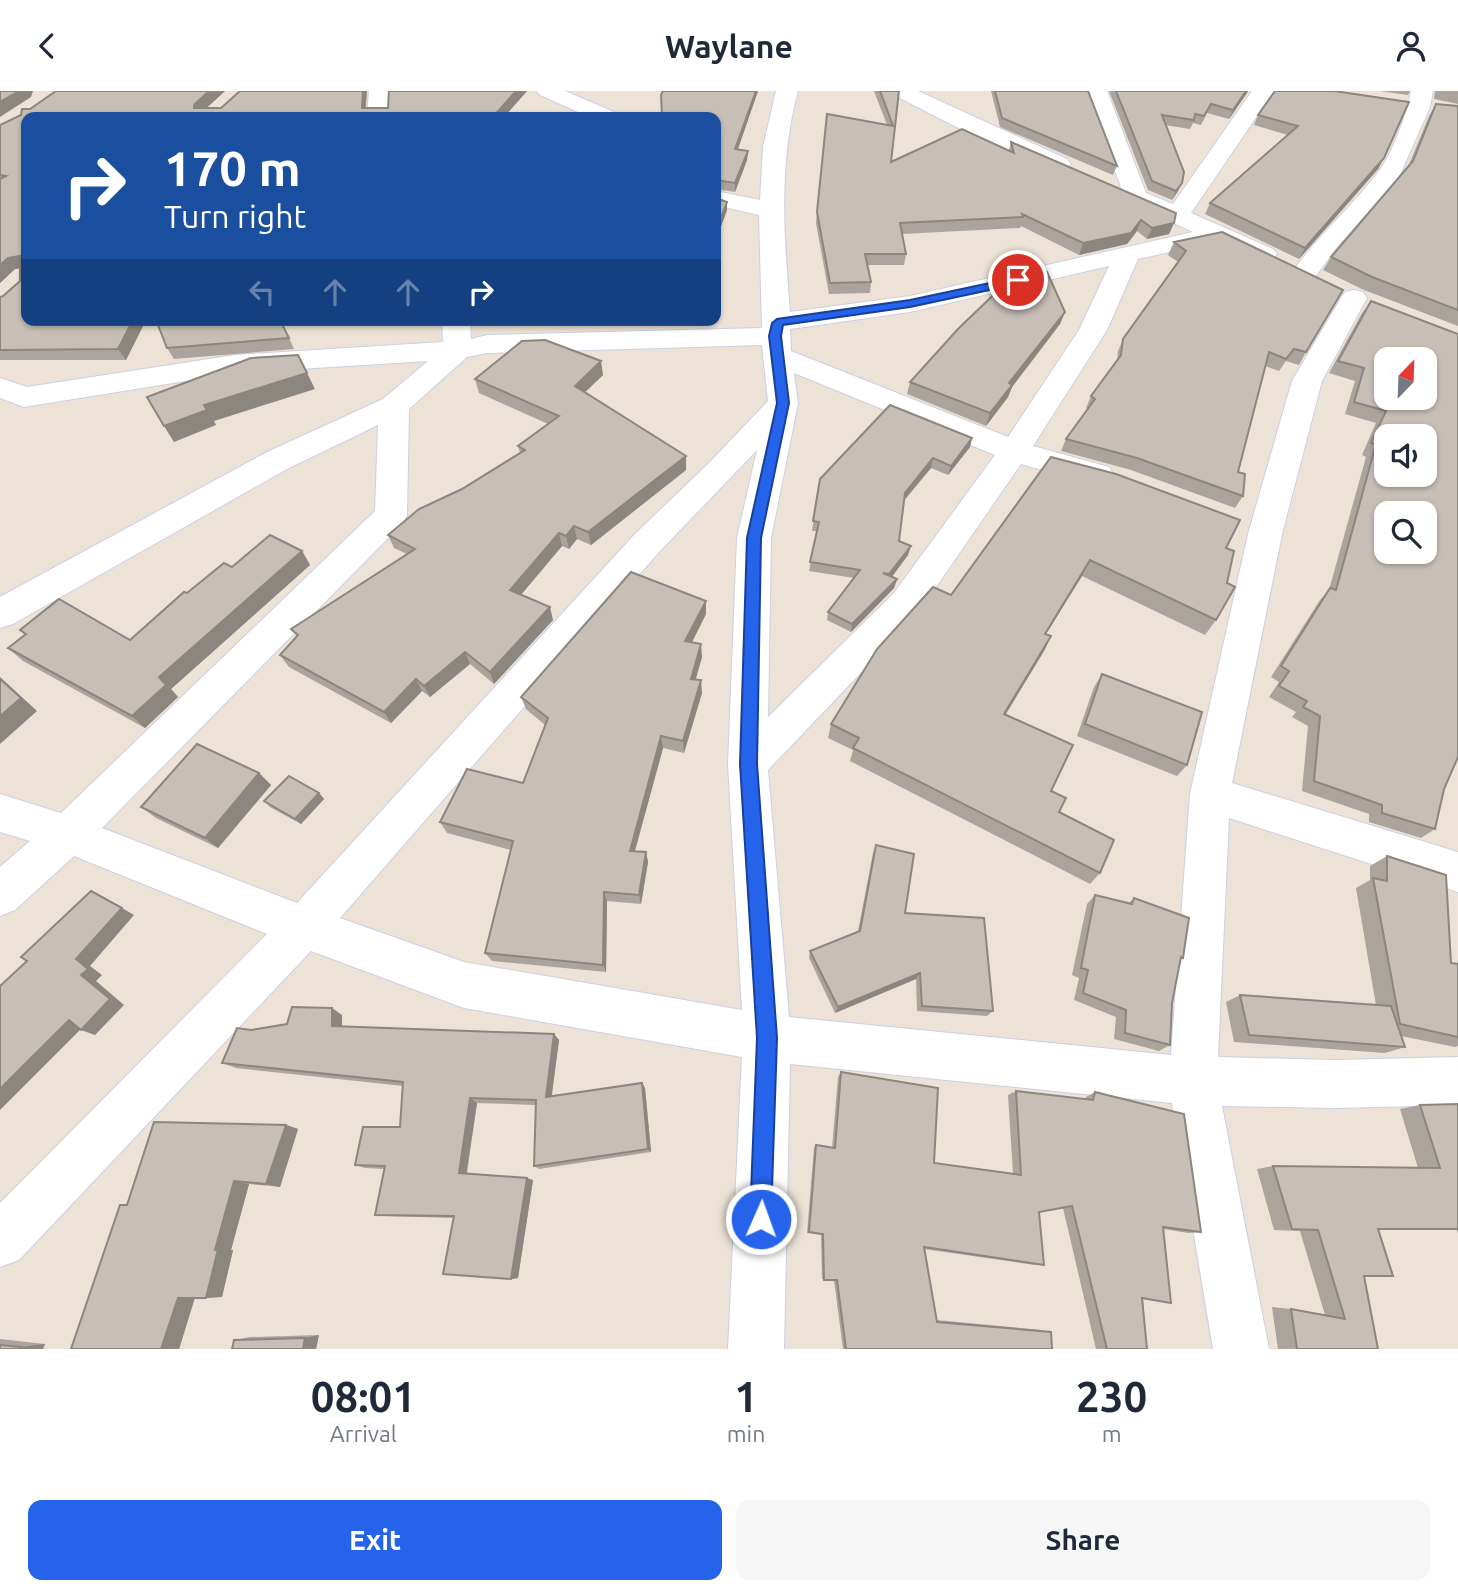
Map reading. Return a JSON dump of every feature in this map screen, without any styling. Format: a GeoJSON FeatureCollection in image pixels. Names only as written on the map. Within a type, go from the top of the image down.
{"type":"FeatureCollection","features":[{"type":"Feature","properties":{"kind":"street"},"geometry":{"type":"LineString","coordinates":[[378,112],[380,91]]}},
{"type":"Feature","properties":{"kind":"street"},"geometry":{"type":"LineString","coordinates":[[547,91],[595,112]]}},
{"type":"Feature","properties":{"kind":"street"},"geometry":{"type":"LineString","coordinates":[[756,1349],[767,1038],[748,764],[754,538],[783,403],[770,210],[780,110],[787,91]]}},
{"type":"Feature","properties":{"kind":"street"},"geometry":{"type":"LineString","coordinates":[[901,91],[978,129],[1075,171]]}},
{"type":"Feature","properties":{"kind":"street"},"geometry":{"type":"LineString","coordinates":[[1096,91],[1136,197]]}},
{"type":"Feature","properties":{"kind":"street"},"geometry":{"type":"LineString","coordinates":[[1178,214],[1262,91]]}},
{"type":"Feature","properties":{"kind":"street"},"geometry":{"type":"LineString","coordinates":[[1304,274],[1328,242],[1391,172],[1413,100],[1445,110]]}},
{"type":"Feature","properties":{"kind":"street"},"geometry":{"type":"LineString","coordinates":[[1100,182],[1220,233],[1367,303],[1307,381],[1253,530],[1210,794],[1193,1081],[1241,1349]]}},
{"type":"Feature","properties":{"kind":"street"},"geometry":{"type":"LineString","coordinates":[[721,199],[770,210]]}},
{"type":"Feature","properties":{"kind":"street"},"geometry":{"type":"LineString","coordinates":[[8,396],[457,335],[487,345],[777,338],[910,304],[1126,257],[1220,233]]}},
{"type":"Feature","properties":{"kind":"street"},"geometry":{"type":"LineString","coordinates":[[748,764],[906,603],[1014,451],[1093,330],[1126,257]]}},
{"type":"Feature","properties":{"kind":"street"},"geometry":{"type":"LineString","coordinates":[[0,614],[276,461],[394,406],[457,335]]}},
{"type":"Feature","properties":{"kind":"street"},"geometry":{"type":"LineString","coordinates":[[777,338],[1014,451],[1131,485]]}},
{"type":"Feature","properties":{"kind":"street"},"geometry":{"type":"LineString","coordinates":[[0,1241],[304,927],[647,543],[721,470],[783,403]]}},
{"type":"Feature","properties":{"kind":"street"},"geometry":{"type":"LineString","coordinates":[[0,895],[68,834],[391,515],[394,406]]}},
{"type":"Feature","properties":{"kind":"street"},"geometry":{"type":"LineString","coordinates":[[1210,794],[1458,872]]}},
{"type":"Feature","properties":{"kind":"street"},"geometry":{"type":"LineString","coordinates":[[0,813],[68,834],[304,927],[464,985],[767,1038],[1193,1081],[1335,1084],[1458,1081]]}},
{"type":"Feature","properties":{"kind":"building"},"geometry":{"type":"Polygon","coordinates":[[[0,91],[19,91],[0,102],[0,91]]]}},
{"type":"Feature","properties":{"kind":"building"},"geometry":{"type":"Polygon","coordinates":[[[56,91],[209,91],[194,108],[221,108],[240,91],[363,91],[362,108],[388,108],[389,91],[516,91],[497,112],[22,112],[22,109],[30,109],[56,91]]]}},
{"type":"Feature","properties":{"kind":"building"},"geometry":{"type":"Polygon","coordinates":[[[663,91],[756,91],[735,149],[748,151],[735,183],[721,181],[721,112],[662,112],[663,91]]]}},
{"type":"Feature","properties":{"kind":"building"},"geometry":{"type":"Polygon","coordinates":[[[880,91],[899,91],[891,162],[962,129],[1014,153],[1011,142],[1176,213],[1174,223],[1152,228],[1141,220],[1131,233],[1083,243],[1022,214],[1023,217],[900,223],[906,254],[865,254],[871,282],[830,283],[817,212],[827,114],[893,126],[880,91]]]}},
{"type":"Feature","properties":{"kind":"building"},"geometry":{"type":"Polygon","coordinates":[[[995,91],[1088,91],[1117,166],[1002,118],[995,91]]]}},
{"type":"Feature","properties":{"kind":"building"},"geometry":{"type":"Polygon","coordinates":[[[1116,91],[1246,91],[1233,110],[1211,104],[1204,116],[1195,114],[1194,120],[1162,115],[1184,172],[1182,183],[1176,191],[1152,181],[1116,91]]]}},
{"type":"Feature","properties":{"kind":"building"},"geometry":{"type":"Polygon","coordinates":[[[1275,91],[1334,91],[1409,102],[1384,158],[1305,248],[1210,203],[1298,126],[1258,115],[1275,91]]]}},
{"type":"Feature","properties":{"kind":"building"},"geometry":{"type":"Polygon","coordinates":[[[1436,104],[1458,106],[1458,310],[1372,277],[1331,257],[1413,161],[1436,104]]]}},
{"type":"Feature","properties":{"kind":"building"},"geometry":{"type":"Polygon","coordinates":[[[21,115],[21,326],[130,326],[118,349],[0,350],[0,297],[20,281],[20,256],[8,258],[0,265],[0,179],[6,176],[0,175],[0,125],[21,115]]]}},
{"type":"Feature","properties":{"kind":"building"},"geometry":{"type":"Polygon","coordinates":[[[721,200],[727,202],[721,217],[721,200]]]}},
{"type":"Feature","properties":{"kind":"building"},"geometry":{"type":"Polygon","coordinates":[[[1222,232],[1343,290],[1306,352],[1294,349],[1286,359],[1269,352],[1238,472],[1245,474],[1243,496],[1137,458],[1066,439],[1095,399],[1091,396],[1121,355],[1123,339],[1186,251],[1174,242],[1222,232]]]}},
{"type":"Feature","properties":{"kind":"building"},"geometry":{"type":"Polygon","coordinates":[[[1047,272],[1065,312],[1009,383],[1012,385],[990,413],[910,382],[958,329],[1009,280],[1047,272]]]}},
{"type":"Feature","properties":{"kind":"building"},"geometry":{"type":"Polygon","coordinates":[[[1371,301],[1458,334],[1458,757],[1444,789],[1435,829],[1382,813],[1382,805],[1314,781],[1320,716],[1303,707],[1307,701],[1279,686],[1289,671],[1281,666],[1330,588],[1336,590],[1374,451],[1374,487],[1437,487],[1437,424],[1380,424],[1386,411],[1382,410],[1437,410],[1437,347],[1374,347],[1374,408],[1354,402],[1364,368],[1338,361],[1371,301]]]}},
{"type":"Feature","properties":{"kind":"building"},"geometry":{"type":"Polygon","coordinates":[[[158,326],[283,326],[289,338],[167,348],[158,326]]]}},
{"type":"Feature","properties":{"kind":"building"},"geometry":{"type":"Polygon","coordinates":[[[545,340],[601,361],[575,386],[686,456],[588,532],[574,526],[566,536],[559,533],[510,590],[550,607],[490,672],[465,652],[424,686],[416,679],[384,712],[280,655],[298,635],[291,629],[415,549],[388,535],[419,509],[462,489],[525,450],[518,446],[559,416],[475,379],[522,341],[545,340]]]}},
{"type":"Feature","properties":{"kind":"building"},"geometry":{"type":"Polygon","coordinates":[[[298,355],[307,373],[204,405],[207,410],[164,426],[147,397],[251,358],[298,355]]]}},
{"type":"Feature","properties":{"kind":"building"},"geometry":{"type":"Polygon","coordinates":[[[890,405],[972,438],[951,466],[933,458],[905,493],[899,541],[911,546],[889,574],[883,573],[897,579],[852,624],[828,612],[860,570],[810,562],[819,522],[813,521],[820,479],[890,405]]]}},
{"type":"Feature","properties":{"kind":"building"},"geometry":{"type":"Polygon","coordinates":[[[1051,457],[1116,474],[1240,520],[1226,548],[1234,551],[1227,583],[1235,587],[1216,620],[1090,560],[1045,634],[1051,636],[1004,714],[1073,745],[1051,791],[1066,798],[1059,812],[1114,840],[1100,873],[853,748],[859,738],[831,724],[877,649],[933,587],[951,595],[1051,457]]]}},
{"type":"Feature","properties":{"kind":"building"},"geometry":{"type":"Polygon","coordinates":[[[270,535],[302,551],[159,677],[166,685],[132,716],[8,648],[26,634],[20,630],[59,599],[130,640],[184,592],[187,593],[224,563],[232,567],[270,535]]]}},
{"type":"Feature","properties":{"kind":"building"},"geometry":{"type":"Polygon","coordinates":[[[631,572],[706,601],[685,641],[701,644],[691,679],[701,680],[683,741],[661,736],[630,851],[646,852],[639,895],[604,892],[603,965],[485,953],[513,841],[440,822],[467,769],[523,783],[548,718],[521,697],[631,572]]]}},
{"type":"Feature","properties":{"kind":"building"},"geometry":{"type":"Polygon","coordinates":[[[1102,674],[1202,712],[1187,765],[1085,724],[1102,674]]]}},
{"type":"Feature","properties":{"kind":"building"},"geometry":{"type":"Polygon","coordinates":[[[0,679],[21,698],[0,716],[0,679]]]}},
{"type":"Feature","properties":{"kind":"building"},"geometry":{"type":"Polygon","coordinates":[[[197,744],[259,773],[205,838],[141,807],[197,744]]]}},
{"type":"Feature","properties":{"kind":"building"},"geometry":{"type":"Polygon","coordinates":[[[289,776],[319,793],[295,819],[264,801],[289,776]]]}},
{"type":"Feature","properties":{"kind":"building"},"geometry":{"type":"Polygon","coordinates":[[[876,845],[914,854],[905,913],[984,918],[993,1011],[922,1006],[920,973],[838,1007],[810,951],[860,931],[876,845]]]}},
{"type":"Feature","properties":{"kind":"building"},"geometry":{"type":"Polygon","coordinates":[[[1387,856],[1446,875],[1451,963],[1458,964],[1458,1037],[1400,1024],[1373,878],[1387,881],[1387,856]]]}},
{"type":"Feature","properties":{"kind":"building"},"geometry":{"type":"Polygon","coordinates":[[[91,891],[122,908],[76,959],[88,969],[81,975],[110,999],[81,1030],[69,1020],[0,1089],[0,986],[27,961],[21,957],[91,891]]]}},
{"type":"Feature","properties":{"kind":"building"},"geometry":{"type":"Polygon","coordinates":[[[1095,895],[1132,904],[1134,898],[1189,918],[1172,1003],[1170,1045],[1125,1033],[1126,1010],[1083,993],[1088,970],[1081,968],[1095,895]]]}},
{"type":"Feature","properties":{"kind":"building"},"geometry":{"type":"Polygon","coordinates":[[[1240,995],[1391,1006],[1405,1047],[1249,1035],[1240,995]]]}},
{"type":"Feature","properties":{"kind":"building"},"geometry":{"type":"Polygon","coordinates":[[[292,1007],[332,1008],[332,1026],[554,1034],[546,1097],[642,1083],[648,1149],[534,1166],[536,1100],[470,1098],[459,1173],[527,1178],[511,1279],[443,1274],[454,1216],[375,1215],[385,1166],[355,1165],[363,1127],[400,1127],[403,1082],[222,1063],[237,1028],[251,1030],[287,1024],[292,1007]]]}},
{"type":"Feature","properties":{"kind":"building"},"geometry":{"type":"Polygon","coordinates":[[[841,1072],[938,1088],[934,1163],[1021,1175],[1016,1091],[1093,1100],[1095,1092],[1184,1114],[1201,1232],[1163,1227],[1171,1303],[1142,1298],[1147,1349],[1107,1349],[1072,1206],[1039,1212],[1044,1265],[924,1247],[937,1322],[1051,1332],[1052,1349],[846,1349],[837,1280],[824,1280],[823,1234],[809,1232],[816,1145],[835,1148],[841,1072]]]}},
{"type":"Feature","properties":{"kind":"building"},"geometry":{"type":"Polygon","coordinates":[[[1458,1104],[1458,1229],[1378,1229],[1393,1276],[1364,1276],[1378,1349],[1297,1349],[1291,1309],[1345,1319],[1318,1230],[1292,1229],[1273,1166],[1440,1168],[1420,1105],[1458,1104]]]}},
{"type":"Feature","properties":{"kind":"building"},"geometry":{"type":"Polygon","coordinates":[[[154,1122],[286,1125],[266,1184],[234,1181],[215,1250],[218,1249],[206,1298],[178,1298],[161,1349],[71,1349],[120,1205],[127,1205],[154,1122]]]}},
{"type":"Feature","properties":{"kind":"building"},"geometry":{"type":"Polygon","coordinates":[[[305,1338],[303,1349],[232,1349],[234,1340],[305,1338]]]}},
{"type":"Feature","properties":{"kind":"building"},"geometry":{"type":"Polygon","coordinates":[[[0,1345],[21,1347],[0,1349],[0,1345]]]}},
{"type":"Feature","properties":{"kind":"route"},"geometry":{"type":"LineString","coordinates":[[761,1219],[767,1038],[748,764],[754,538],[783,403],[775,336],[777,323],[910,304],[1018,280]]}}]}
